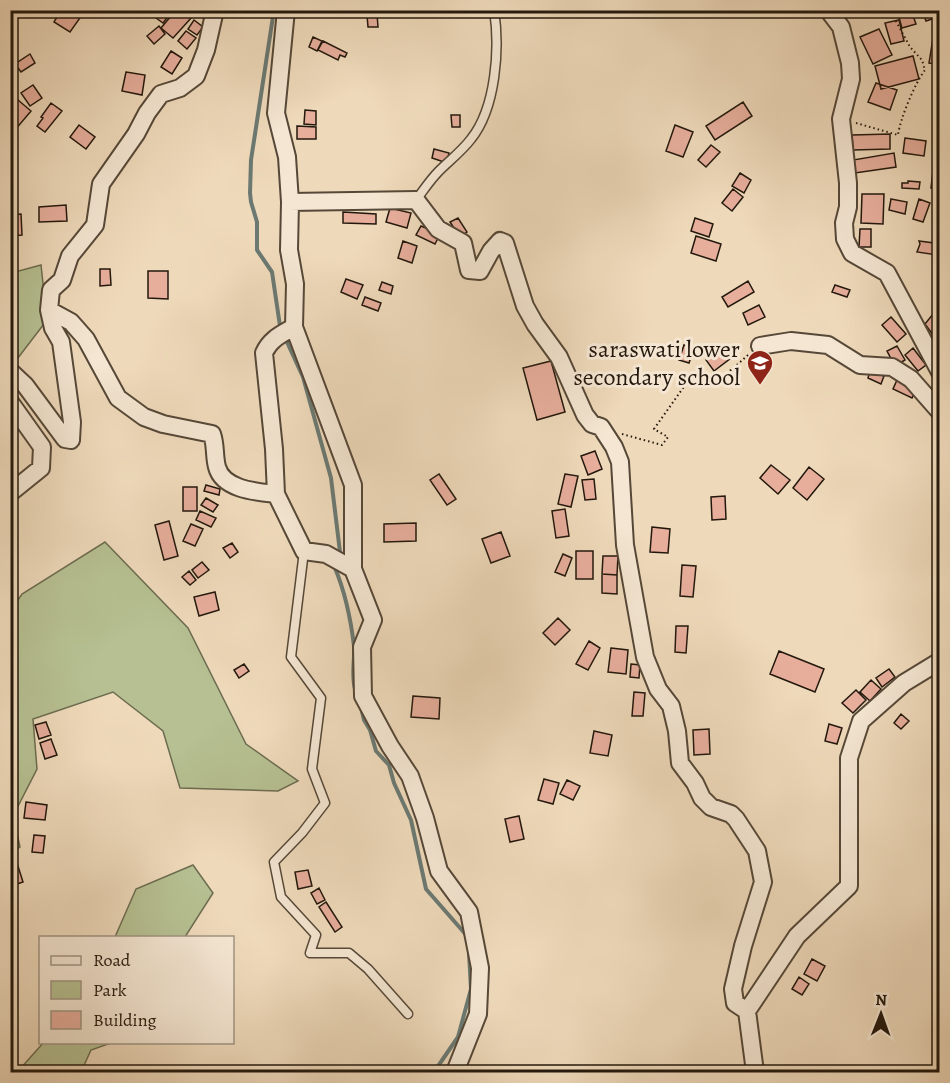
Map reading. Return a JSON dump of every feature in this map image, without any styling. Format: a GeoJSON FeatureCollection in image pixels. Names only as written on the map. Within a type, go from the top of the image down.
{"type":"FeatureCollection","features":[{"type":"Feature","properties":{"kind":"street"},"geometry":{"type":"LineString","coordinates":[[10,371],[25,386],[64,439],[71,440],[72,422],[61,342],[53,328],[49,310],[51,290],[62,280],[70,256],[95,225],[101,184],[136,134],[147,113],[162,94],[180,88],[196,76],[206,50],[215,10]]}},
{"type":"Feature","properties":{"kind":"street"},"geometry":{"type":"LineString","coordinates":[[286,10],[276,113],[287,158],[290,202],[289,250],[295,284],[294,327],[353,485],[353,569],[373,620],[362,647],[363,696],[390,746],[410,776],[425,818],[439,871],[469,912],[480,968],[478,1014],[455,1072]]}},
{"type":"Feature","properties":{"kind":"street"},"geometry":{"type":"LineString","coordinates":[[828,10],[841,27],[850,63],[848,93],[841,119],[848,183],[848,207],[844,223],[845,239],[852,253],[887,273],[939,372]]}},
{"type":"Feature","properties":{"kind":"street"},"geometry":{"type":"LineString","coordinates":[[290,202],[416,200],[438,229],[463,243],[469,270],[480,271],[495,245],[504,241],[525,306],[559,357],[585,415],[592,424],[601,427],[614,447],[620,462],[626,545],[643,647],[658,689],[671,706],[677,731],[680,763],[695,783],[702,798],[711,807],[731,814],[757,851],[764,882],[743,946],[734,989],[735,1003],[747,1011]]}},
{"type":"Feature","properties":{"kind":"street"},"geometry":{"type":"LineString","coordinates":[[49,310],[71,322],[86,339],[118,398],[144,417],[163,424],[212,434],[218,470],[231,484],[246,491],[276,494]]}},
{"type":"Feature","properties":{"kind":"street"},"geometry":{"type":"LineString","coordinates":[[294,327],[268,344],[264,353],[274,449],[276,494],[304,551],[326,554],[353,569]]}},
{"type":"Feature","properties":{"kind":"street"},"geometry":{"type":"LineString","coordinates":[[760,346],[791,341],[828,345],[860,365],[892,368],[911,379],[939,412]]}},
{"type":"Feature","properties":{"kind":"street"},"geometry":{"type":"LineString","coordinates":[[10,402],[42,447],[41,468],[10,493]]}},
{"type":"Feature","properties":{"kind":"street"},"geometry":{"type":"LineString","coordinates":[[755,1072],[747,1011],[798,936],[849,886],[849,758],[861,721],[904,683],[939,661]]}},
{"type":"Feature","properties":{"kind":"lane"},"geometry":{"type":"LineString","coordinates":[[416,200],[436,174],[471,139],[484,119],[494,75],[497,32],[494,10]]}},
{"type":"Feature","properties":{"kind":"lane"},"geometry":{"type":"LineString","coordinates":[[304,551],[291,657],[321,698],[312,769],[325,803],[302,833],[274,862],[281,897],[316,935],[310,953],[350,953],[368,969],[408,1014]]}},
{"type":"Feature","properties":{"kind":"path"},"geometry":{"type":"LineString","coordinates":[[841,119],[898,135],[918,79],[925,70],[922,60],[910,47],[890,10]]}},
{"type":"Feature","properties":{"kind":"path"},"geometry":{"type":"LineString","coordinates":[[601,427],[662,445],[668,437],[654,429],[688,381],[723,377],[760,346]]}},
{"type":"Feature","properties":{"kind":"green space"},"geometry":{"type":"Polygon","coordinates":[[[41,265],[47,320],[11,367],[11,273],[41,265]]]}},
{"type":"Feature","properties":{"kind":"green space"},"geometry":{"type":"Polygon","coordinates":[[[105,542],[188,628],[246,744],[298,781],[278,791],[180,788],[163,731],[113,692],[33,719],[37,769],[13,816],[20,847],[11,854],[11,610],[22,594],[105,542]]]}},
{"type":"Feature","properties":{"kind":"green space"},"geometry":{"type":"Polygon","coordinates":[[[193,865],[213,893],[186,936],[115,936],[136,889],[193,865]]]}},
{"type":"Feature","properties":{"kind":"green space"},"geometry":{"type":"Polygon","coordinates":[[[42,1044],[108,1044],[91,1050],[81,1072],[11,1072],[11,1068],[20,1069],[42,1044]]]}},
{"type":"Feature","properties":{"kind":"building"},"geometry":{"type":"Polygon","coordinates":[[[61,10],[75,10],[82,15],[70,32],[54,22],[61,10]]]}},
{"type":"Feature","properties":{"kind":"building"},"geometry":{"type":"Polygon","coordinates":[[[155,10],[173,10],[163,23],[152,15],[155,10]]]}},
{"type":"Feature","properties":{"kind":"building"},"geometry":{"type":"Polygon","coordinates":[[[176,10],[184,10],[192,17],[173,38],[161,28],[176,10]]]}},
{"type":"Feature","properties":{"kind":"building"},"geometry":{"type":"Polygon","coordinates":[[[911,10],[916,24],[902,28],[898,14],[911,10]]]}},
{"type":"Feature","properties":{"kind":"building"},"geometry":{"type":"Polygon","coordinates":[[[922,10],[935,10],[938,17],[926,21],[922,10]]]}},
{"type":"Feature","properties":{"kind":"building"},"geometry":{"type":"Polygon","coordinates":[[[377,14],[378,27],[368,27],[367,15],[377,14]]]}},
{"type":"Feature","properties":{"kind":"building"},"geometry":{"type":"Polygon","coordinates":[[[194,20],[203,27],[197,35],[188,29],[194,20]]]}},
{"type":"Feature","properties":{"kind":"building"},"geometry":{"type":"Polygon","coordinates":[[[899,20],[904,41],[891,44],[885,23],[899,20]]]}},
{"type":"Feature","properties":{"kind":"building"},"geometry":{"type":"Polygon","coordinates":[[[159,26],[165,34],[154,44],[147,36],[159,26]]]}},
{"type":"Feature","properties":{"kind":"building"},"geometry":{"type":"Polygon","coordinates":[[[879,29],[892,55],[873,64],[860,37],[879,29]]]}},
{"type":"Feature","properties":{"kind":"building"},"geometry":{"type":"Polygon","coordinates":[[[186,31],[196,38],[187,49],[178,41],[186,31]]]}},
{"type":"Feature","properties":{"kind":"building"},"geometry":{"type":"Polygon","coordinates":[[[313,37],[322,41],[317,51],[309,47],[313,37]]]}},
{"type":"Feature","properties":{"kind":"building"},"geometry":{"type":"Polygon","coordinates":[[[933,38],[940,39],[940,64],[929,63],[933,38]]]}},
{"type":"Feature","properties":{"kind":"building"},"geometry":{"type":"Polygon","coordinates":[[[323,41],[347,53],[345,57],[340,55],[338,60],[318,50],[323,41]]]}},
{"type":"Feature","properties":{"kind":"building"},"geometry":{"type":"Polygon","coordinates":[[[171,51],[182,58],[172,74],[161,67],[171,51]]]}},
{"type":"Feature","properties":{"kind":"building"},"geometry":{"type":"Polygon","coordinates":[[[30,54],[35,63],[21,72],[15,64],[30,54]]]}},
{"type":"Feature","properties":{"kind":"building"},"geometry":{"type":"Polygon","coordinates":[[[913,56],[919,79],[881,89],[875,66],[913,56]]]}},
{"type":"Feature","properties":{"kind":"building"},"geometry":{"type":"Polygon","coordinates":[[[126,72],[145,75],[142,95],[122,91],[126,72]]]}},
{"type":"Feature","properties":{"kind":"building"},"geometry":{"type":"Polygon","coordinates":[[[876,83],[897,90],[890,110],[868,102],[876,83]]]}},
{"type":"Feature","properties":{"kind":"building"},"geometry":{"type":"Polygon","coordinates":[[[33,85],[42,98],[30,106],[21,93],[33,85]]]}},
{"type":"Feature","properties":{"kind":"building"},"geometry":{"type":"Polygon","coordinates":[[[11,94],[31,111],[15,130],[10,125],[11,94]]]}},
{"type":"Feature","properties":{"kind":"building"},"geometry":{"type":"Polygon","coordinates":[[[743,102],[752,116],[715,140],[706,126],[743,102]]]}},
{"type":"Feature","properties":{"kind":"building"},"geometry":{"type":"Polygon","coordinates":[[[51,103],[62,111],[45,132],[37,126],[51,103]]]}},
{"type":"Feature","properties":{"kind":"building"},"geometry":{"type":"Polygon","coordinates":[[[305,110],[316,111],[316,125],[304,124],[305,110]]]}},
{"type":"Feature","properties":{"kind":"building"},"geometry":{"type":"Polygon","coordinates":[[[451,115],[460,115],[460,127],[452,127],[451,115]]]}},
{"type":"Feature","properties":{"kind":"building"},"geometry":{"type":"Polygon","coordinates":[[[79,125],[95,137],[86,149],[70,137],[79,125]]]}},
{"type":"Feature","properties":{"kind":"building"},"geometry":{"type":"Polygon","coordinates":[[[675,125],[693,132],[683,157],[666,151],[675,125]]]}},
{"type":"Feature","properties":{"kind":"building"},"geometry":{"type":"Polygon","coordinates":[[[297,126],[316,127],[316,139],[297,139],[297,126]]]}},
{"type":"Feature","properties":{"kind":"building"},"geometry":{"type":"Polygon","coordinates":[[[890,134],[890,149],[853,150],[852,135],[890,134]]]}},
{"type":"Feature","properties":{"kind":"building"},"geometry":{"type":"Polygon","coordinates":[[[905,138],[926,141],[924,156],[903,153],[905,138]]]}},
{"type":"Feature","properties":{"kind":"building"},"geometry":{"type":"Polygon","coordinates":[[[711,145],[720,152],[706,167],[698,160],[711,145]]]}},
{"type":"Feature","properties":{"kind":"building"},"geometry":{"type":"Polygon","coordinates":[[[434,149],[449,153],[447,163],[432,158],[434,149]]]}},
{"type":"Feature","properties":{"kind":"building"},"geometry":{"type":"Polygon","coordinates":[[[894,153],[896,167],[855,173],[853,160],[894,153]]]}},
{"type":"Feature","properties":{"kind":"building"},"geometry":{"type":"Polygon","coordinates":[[[933,170],[940,171],[940,188],[931,188],[933,170]]]}},
{"type":"Feature","properties":{"kind":"building"},"geometry":{"type":"Polygon","coordinates":[[[10,173],[14,173],[15,197],[10,197],[10,173]]]}},
{"type":"Feature","properties":{"kind":"building"},"geometry":{"type":"Polygon","coordinates":[[[740,173],[751,180],[744,193],[732,186],[740,173]]]}},
{"type":"Feature","properties":{"kind":"building"},"geometry":{"type":"Polygon","coordinates":[[[908,181],[920,182],[919,189],[902,188],[902,183],[908,183],[908,181]]]}},
{"type":"Feature","properties":{"kind":"building"},"geometry":{"type":"Polygon","coordinates":[[[733,189],[743,197],[732,211],[722,203],[733,189]]]}},
{"type":"Feature","properties":{"kind":"building"},"geometry":{"type":"Polygon","coordinates":[[[862,194],[884,194],[883,224],[861,223],[862,194]]]}},
{"type":"Feature","properties":{"kind":"building"},"geometry":{"type":"Polygon","coordinates":[[[891,199],[907,202],[905,214],[889,210],[891,199]]]}},
{"type":"Feature","properties":{"kind":"building"},"geometry":{"type":"Polygon","coordinates":[[[919,199],[930,203],[923,222],[913,219],[919,199]]]}},
{"type":"Feature","properties":{"kind":"building"},"geometry":{"type":"Polygon","coordinates":[[[66,205],[67,221],[39,222],[39,207],[66,205]]]}},
{"type":"Feature","properties":{"kind":"building"},"geometry":{"type":"Polygon","coordinates":[[[390,208],[411,213],[407,228],[386,222],[390,208]]]}},
{"type":"Feature","properties":{"kind":"building"},"geometry":{"type":"Polygon","coordinates":[[[343,212],[376,214],[376,224],[343,223],[343,212]]]}},
{"type":"Feature","properties":{"kind":"building"},"geometry":{"type":"Polygon","coordinates":[[[21,214],[22,235],[10,236],[10,215],[21,214]]]}},
{"type":"Feature","properties":{"kind":"building"},"geometry":{"type":"Polygon","coordinates":[[[458,218],[467,232],[460,237],[450,222],[458,218]]]}},
{"type":"Feature","properties":{"kind":"building"},"geometry":{"type":"Polygon","coordinates":[[[695,218],[713,224],[709,237],[691,231],[695,218]]]}},
{"type":"Feature","properties":{"kind":"building"},"geometry":{"type":"Polygon","coordinates":[[[421,226],[440,234],[435,244],[416,235],[421,226]]]}},
{"type":"Feature","properties":{"kind":"building"},"geometry":{"type":"Polygon","coordinates":[[[860,229],[871,229],[871,247],[859,247],[860,229]]]}},
{"type":"Feature","properties":{"kind":"building"},"geometry":{"type":"Polygon","coordinates":[[[696,236],[721,244],[716,261],[691,253],[696,236]]]}},
{"type":"Feature","properties":{"kind":"building"},"geometry":{"type":"Polygon","coordinates":[[[403,241],[417,246],[412,263],[398,258],[403,241]]]}},
{"type":"Feature","properties":{"kind":"building"},"geometry":{"type":"Polygon","coordinates":[[[919,241],[934,243],[934,249],[938,250],[937,255],[917,252],[919,241]]]}},
{"type":"Feature","properties":{"kind":"building"},"geometry":{"type":"Polygon","coordinates":[[[100,269],[110,269],[111,285],[100,286],[100,269]]]}},
{"type":"Feature","properties":{"kind":"building"},"geometry":{"type":"Polygon","coordinates":[[[148,271],[168,271],[168,299],[148,298],[148,271]]]}},
{"type":"Feature","properties":{"kind":"building"},"geometry":{"type":"Polygon","coordinates":[[[346,279],[363,285],[357,299],[341,292],[346,279]]]}},
{"type":"Feature","properties":{"kind":"building"},"geometry":{"type":"Polygon","coordinates":[[[748,281],[754,292],[728,307],[722,297],[748,281]]]}},
{"type":"Feature","properties":{"kind":"building"},"geometry":{"type":"Polygon","coordinates":[[[382,282],[393,286],[391,294],[379,290],[382,282]]]}},
{"type":"Feature","properties":{"kind":"building"},"geometry":{"type":"Polygon","coordinates":[[[835,285],[850,290],[847,297],[832,292],[835,285]]]}},
{"type":"Feature","properties":{"kind":"building"},"geometry":{"type":"Polygon","coordinates":[[[365,297],[381,303],[378,311],[362,305],[365,297]]]}},
{"type":"Feature","properties":{"kind":"building"},"geometry":{"type":"Polygon","coordinates":[[[759,305],[765,317],[748,325],[743,313],[759,305]]]}},
{"type":"Feature","properties":{"kind":"building"},"geometry":{"type":"Polygon","coordinates":[[[933,314],[940,319],[940,325],[933,335],[925,324],[933,314]]]}},
{"type":"Feature","properties":{"kind":"building"},"geometry":{"type":"Polygon","coordinates":[[[891,317],[906,334],[897,342],[882,325],[891,317]]]}},
{"type":"Feature","properties":{"kind":"building"},"geometry":{"type":"Polygon","coordinates":[[[684,345],[694,348],[689,363],[679,360],[684,345]]]}},
{"type":"Feature","properties":{"kind":"building"},"geometry":{"type":"Polygon","coordinates":[[[897,346],[905,360],[895,366],[887,351],[897,346]]]}},
{"type":"Feature","properties":{"kind":"building"},"geometry":{"type":"Polygon","coordinates":[[[723,347],[731,358],[714,371],[706,360],[723,347]]]}},
{"type":"Feature","properties":{"kind":"building"},"geometry":{"type":"Polygon","coordinates":[[[913,348],[926,365],[918,371],[905,355],[913,348]]]}},
{"type":"Feature","properties":{"kind":"building"},"geometry":{"type":"Polygon","coordinates":[[[551,361],[565,412],[537,420],[523,368],[551,361]]]}},
{"type":"Feature","properties":{"kind":"building"},"geometry":{"type":"Polygon","coordinates":[[[870,371],[884,376],[881,384],[868,378],[870,371]]]}},
{"type":"Feature","properties":{"kind":"building"},"geometry":{"type":"Polygon","coordinates":[[[897,380],[916,389],[912,398],[893,389],[897,380]]]}},
{"type":"Feature","properties":{"kind":"building"},"geometry":{"type":"Polygon","coordinates":[[[595,451],[602,469],[588,475],[581,456],[595,451]]]}},
{"type":"Feature","properties":{"kind":"building"},"geometry":{"type":"Polygon","coordinates":[[[771,465],[790,480],[778,494],[760,478],[771,465]]]}},
{"type":"Feature","properties":{"kind":"building"},"geometry":{"type":"Polygon","coordinates":[[[809,467],[824,479],[807,500],[793,488],[809,467]]]}},
{"type":"Feature","properties":{"kind":"building"},"geometry":{"type":"Polygon","coordinates":[[[439,474],[456,499],[447,505],[430,480],[439,474]]]}},
{"type":"Feature","properties":{"kind":"building"},"geometry":{"type":"Polygon","coordinates":[[[565,474],[578,476],[571,507],[558,504],[565,474]]]}},
{"type":"Feature","properties":{"kind":"building"},"geometry":{"type":"Polygon","coordinates":[[[594,479],[596,499],[585,500],[582,480],[594,479]]]}},
{"type":"Feature","properties":{"kind":"building"},"geometry":{"type":"Polygon","coordinates":[[[206,485],[220,489],[219,495],[204,491],[206,485]]]}},
{"type":"Feature","properties":{"kind":"building"},"geometry":{"type":"Polygon","coordinates":[[[183,487],[197,487],[197,511],[183,511],[183,487]]]}},
{"type":"Feature","properties":{"kind":"building"},"geometry":{"type":"Polygon","coordinates":[[[725,496],[726,519],[712,520],[711,497],[725,496]]]}},
{"type":"Feature","properties":{"kind":"building"},"geometry":{"type":"Polygon","coordinates":[[[206,498],[218,505],[213,512],[201,505],[206,498]]]}},
{"type":"Feature","properties":{"kind":"building"},"geometry":{"type":"Polygon","coordinates":[[[565,509],[569,536],[556,538],[552,511],[565,509]]]}},
{"type":"Feature","properties":{"kind":"building"},"geometry":{"type":"Polygon","coordinates":[[[200,511],[216,518],[211,527],[196,520],[200,511]]]}},
{"type":"Feature","properties":{"kind":"building"},"geometry":{"type":"Polygon","coordinates":[[[169,521],[178,556],[164,560],[155,525],[169,521]]]}},
{"type":"Feature","properties":{"kind":"building"},"geometry":{"type":"Polygon","coordinates":[[[416,523],[416,541],[384,542],[384,524],[416,523]]]}},
{"type":"Feature","properties":{"kind":"building"},"geometry":{"type":"Polygon","coordinates":[[[191,524],[203,529],[195,546],[183,541],[191,524]]]}},
{"type":"Feature","properties":{"kind":"building"},"geometry":{"type":"Polygon","coordinates":[[[652,527],[670,529],[668,553],[650,552],[652,527]]]}},
{"type":"Feature","properties":{"kind":"building"},"geometry":{"type":"Polygon","coordinates":[[[501,532],[510,556],[491,563],[482,539],[501,532]]]}},
{"type":"Feature","properties":{"kind":"building"},"geometry":{"type":"Polygon","coordinates":[[[232,543],[238,552],[230,558],[223,548],[232,543]]]}},
{"type":"Feature","properties":{"kind":"building"},"geometry":{"type":"Polygon","coordinates":[[[576,551],[593,551],[593,579],[576,579],[576,551]]]}},
{"type":"Feature","properties":{"kind":"building"},"geometry":{"type":"Polygon","coordinates":[[[563,554],[572,558],[565,576],[555,572],[563,554]]]}},
{"type":"Feature","properties":{"kind":"building"},"geometry":{"type":"Polygon","coordinates":[[[603,556],[618,556],[617,575],[602,574],[603,556]]]}},
{"type":"Feature","properties":{"kind":"building"},"geometry":{"type":"Polygon","coordinates":[[[202,562],[209,570],[198,578],[192,570],[202,562]]]}},
{"type":"Feature","properties":{"kind":"building"},"geometry":{"type":"Polygon","coordinates":[[[682,565],[696,566],[693,597],[680,596],[682,565]]]}},
{"type":"Feature","properties":{"kind":"building"},"geometry":{"type":"Polygon","coordinates":[[[189,571],[196,580],[190,585],[182,577],[189,571]]]}},
{"type":"Feature","properties":{"kind":"building"},"geometry":{"type":"Polygon","coordinates":[[[602,574],[617,575],[617,594],[602,593],[602,574]]]}},
{"type":"Feature","properties":{"kind":"building"},"geometry":{"type":"Polygon","coordinates":[[[215,592],[219,610],[199,616],[194,597],[215,592]]]}},
{"type":"Feature","properties":{"kind":"building"},"geometry":{"type":"Polygon","coordinates":[[[558,618],[570,630],[555,645],[543,633],[558,618]]]}},
{"type":"Feature","properties":{"kind":"building"},"geometry":{"type":"Polygon","coordinates":[[[676,626],[688,626],[686,653],[675,652],[676,626]]]}},
{"type":"Feature","properties":{"kind":"building"},"geometry":{"type":"Polygon","coordinates":[[[589,641],[600,648],[588,670],[576,664],[589,641]]]}},
{"type":"Feature","properties":{"kind":"building"},"geometry":{"type":"Polygon","coordinates":[[[611,648],[628,650],[626,674],[608,672],[611,648]]]}},
{"type":"Feature","properties":{"kind":"building"},"geometry":{"type":"Polygon","coordinates":[[[779,651],[824,669],[815,692],[770,674],[779,651]]]}},
{"type":"Feature","properties":{"kind":"building"},"geometry":{"type":"Polygon","coordinates":[[[244,664],[249,671],[239,678],[234,670],[244,664]]]}},
{"type":"Feature","properties":{"kind":"building"},"geometry":{"type":"Polygon","coordinates":[[[631,664],[640,665],[639,678],[630,677],[631,664]]]}},
{"type":"Feature","properties":{"kind":"building"},"geometry":{"type":"Polygon","coordinates":[[[889,669],[895,677],[882,687],[876,678],[889,669]]]}},
{"type":"Feature","properties":{"kind":"building"},"geometry":{"type":"Polygon","coordinates":[[[871,680],[881,689],[870,701],[860,692],[871,680]]]}},
{"type":"Feature","properties":{"kind":"building"},"geometry":{"type":"Polygon","coordinates":[[[856,690],[866,700],[853,713],[842,703],[856,690]]]}},
{"type":"Feature","properties":{"kind":"building"},"geometry":{"type":"Polygon","coordinates":[[[634,692],[645,693],[643,716],[632,716],[634,692]]]}},
{"type":"Feature","properties":{"kind":"building"},"geometry":{"type":"Polygon","coordinates":[[[413,696],[440,698],[439,719],[411,717],[413,696]]]}},
{"type":"Feature","properties":{"kind":"building"},"geometry":{"type":"Polygon","coordinates":[[[901,714],[909,721],[901,729],[894,723],[901,714]]]}},
{"type":"Feature","properties":{"kind":"building"},"geometry":{"type":"Polygon","coordinates":[[[46,722],[51,735],[39,739],[35,725],[46,722]]]}},
{"type":"Feature","properties":{"kind":"building"},"geometry":{"type":"Polygon","coordinates":[[[829,724],[842,728],[837,744],[825,741],[829,724]]]}},
{"type":"Feature","properties":{"kind":"building"},"geometry":{"type":"Polygon","coordinates":[[[709,729],[710,754],[694,755],[693,730],[709,729]]]}},
{"type":"Feature","properties":{"kind":"building"},"geometry":{"type":"Polygon","coordinates":[[[594,731],[612,735],[608,756],[590,753],[594,731]]]}},
{"type":"Feature","properties":{"kind":"building"},"geometry":{"type":"Polygon","coordinates":[[[51,739],[57,755],[45,759],[40,743],[51,739]]]}},
{"type":"Feature","properties":{"kind":"building"},"geometry":{"type":"Polygon","coordinates":[[[544,779],[559,783],[553,804],[538,800],[544,779]]]}},
{"type":"Feature","properties":{"kind":"building"},"geometry":{"type":"Polygon","coordinates":[[[567,780],[580,786],[573,800],[560,794],[567,780]]]}},
{"type":"Feature","properties":{"kind":"building"},"geometry":{"type":"Polygon","coordinates":[[[26,802],[47,805],[45,820],[24,818],[26,802]]]}},
{"type":"Feature","properties":{"kind":"building"},"geometry":{"type":"Polygon","coordinates":[[[519,816],[524,839],[510,842],[505,819],[519,816]]]}},
{"type":"Feature","properties":{"kind":"building"},"geometry":{"type":"Polygon","coordinates":[[[34,835],[45,836],[43,853],[32,852],[34,835]]]}},
{"type":"Feature","properties":{"kind":"building"},"geometry":{"type":"Polygon","coordinates":[[[17,863],[23,882],[14,885],[10,875],[10,865],[17,863]]]}},
{"type":"Feature","properties":{"kind":"building"},"geometry":{"type":"Polygon","coordinates":[[[308,870],[312,886],[298,889],[295,872],[308,870]]]}},
{"type":"Feature","properties":{"kind":"building"},"geometry":{"type":"Polygon","coordinates":[[[319,888],[325,900],[317,904],[311,893],[319,888]]]}},
{"type":"Feature","properties":{"kind":"building"},"geometry":{"type":"Polygon","coordinates":[[[326,902],[342,927],[335,932],[319,907],[326,902]]]}},
{"type":"Feature","properties":{"kind":"building"},"geometry":{"type":"Polygon","coordinates":[[[812,959],[825,966],[817,981],[804,974],[812,959]]]}},
{"type":"Feature","properties":{"kind":"building"},"geometry":{"type":"Polygon","coordinates":[[[799,977],[809,984],[802,995],[792,989],[799,977]]]}},
{"type":"Feature","properties":{"kind":"waterway"},"geometry":{"type":"LineString","coordinates":[[274,10],[251,160],[250,193],[257,222],[257,250],[272,272],[280,326]]}},
{"type":"Feature","properties":{"kind":"waterway"},"geometry":{"type":"LineString","coordinates":[[287,342],[303,377],[331,478],[340,552]]}},
{"type":"Feature","properties":{"kind":"waterway"},"geometry":{"type":"LineString","coordinates":[[335,568],[345,597],[351,627],[355,689]]}},
{"type":"Feature","properties":{"kind":"waterway"},"geometry":{"type":"LineString","coordinates":[[361,707],[376,751],[389,765],[394,783],[411,820],[426,889],[468,937]]}},
{"type":"Feature","properties":{"kind":"waterway"},"geometry":{"type":"LineString","coordinates":[[434,1072],[458,1037],[471,989],[469,953]]}},
{"type":"Feature","properties":{"kind":"place","name":"saraswati lower secondary school"},"geometry":{"type":"Point","coordinates":[760,386]}}]}
